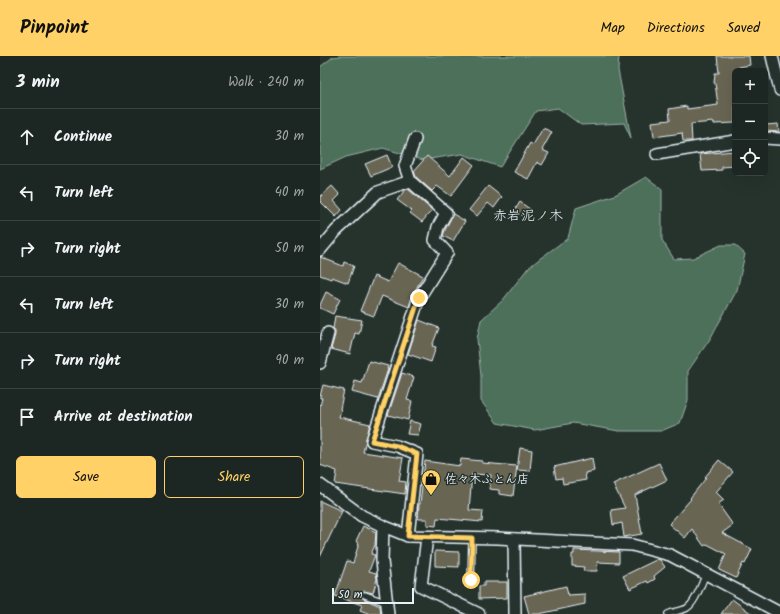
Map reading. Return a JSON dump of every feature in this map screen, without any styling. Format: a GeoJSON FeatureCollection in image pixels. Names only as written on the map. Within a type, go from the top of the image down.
{"type":"FeatureCollection","features":[{"type":"Feature","properties":{"kind":"street"},"geometry":{"type":"LineString","coordinates":[[772,56],[780,90]]}},
{"type":"Feature","properties":{"kind":"street"},"geometry":{"type":"LineString","coordinates":[[768,138],[780,140]]}},
{"type":"Feature","properties":{"kind":"street"},"geometry":{"type":"LineString","coordinates":[[408,536],[417,454],[397,446],[372,441],[419,298],[447,253],[435,240],[438,227],[446,213],[410,181],[405,166],[415,139]]}},
{"type":"Feature","properties":{"kind":"street"},"geometry":{"type":"LineString","coordinates":[[657,154],[732,142]]}},
{"type":"Feature","properties":{"kind":"street"},"geometry":{"type":"LineString","coordinates":[[320,250],[336,231],[378,192],[410,181]]}},
{"type":"Feature","properties":{"kind":"street"},"geometry":{"type":"LineString","coordinates":[[320,363],[328,333]]}},
{"type":"Feature","properties":{"kind":"street"},"geometry":{"type":"LineString","coordinates":[[320,485],[362,516],[408,536],[514,539],[632,546],[670,555],[780,613]]}},
{"type":"Feature","properties":{"kind":"street"},"geometry":{"type":"LineString","coordinates":[[383,526],[382,561],[388,609]]}},
{"type":"Feature","properties":{"kind":"street"},"geometry":{"type":"LineString","coordinates":[[427,537],[421,586],[479,614]]}},
{"type":"Feature","properties":{"kind":"street"},"geometry":{"type":"LineString","coordinates":[[514,539],[515,614]]}},
{"type":"Feature","properties":{"kind":"lane"},"geometry":{"type":"LineString","coordinates":[[471,584],[472,538]]}},
{"type":"Feature","properties":{"kind":"lane"},"geometry":{"type":"LineString","coordinates":[[668,614],[685,609],[691,605],[706,574]]}},
{"type":"Feature","properties":{"kind":"lane"},"geometry":{"type":"LineString","coordinates":[[364,595],[388,609]]}},
{"type":"Feature","properties":{"kind":"green space"},"geometry":{"type":"Polygon","coordinates":[[[619,56],[618,70],[631,138],[624,123],[581,125],[558,108],[536,111],[500,167],[462,154],[423,160],[383,148],[346,157],[320,169],[320,67],[333,57],[619,56]]]}},
{"type":"Feature","properties":{"kind":"green space"},"geometry":{"type":"Polygon","coordinates":[[[646,177],[662,189],[662,240],[674,259],[693,258],[721,245],[735,245],[745,254],[737,290],[710,339],[688,371],[688,400],[680,423],[661,431],[619,431],[573,423],[535,430],[497,423],[481,401],[481,376],[477,339],[481,320],[503,300],[528,268],[568,238],[576,208],[615,195],[646,177]]]}},
{"type":"Feature","properties":{"kind":"building"},"geometry":{"type":"Polygon","coordinates":[[[717,56],[749,56],[750,65],[732,68],[732,123],[714,124],[714,122],[691,124],[692,141],[683,141],[682,133],[654,137],[652,122],[670,120],[669,109],[687,106],[687,109],[718,105],[714,83],[715,73],[719,73],[717,56]]]}},
{"type":"Feature","properties":{"kind":"building"},"geometry":{"type":"Polygon","coordinates":[[[778,124],[779,132],[768,131],[768,125],[778,124]]]}},
{"type":"Feature","properties":{"kind":"building"},"geometry":{"type":"Polygon","coordinates":[[[543,128],[552,132],[542,150],[549,153],[542,165],[537,162],[528,179],[514,172],[530,143],[533,145],[543,128]]]}},
{"type":"Feature","properties":{"kind":"building"},"geometry":{"type":"Polygon","coordinates":[[[732,151],[732,166],[722,167],[722,170],[702,171],[700,154],[732,151]]]}},
{"type":"Feature","properties":{"kind":"building"},"geometry":{"type":"Polygon","coordinates":[[[387,155],[392,167],[371,176],[365,164],[387,155]]]}},
{"type":"Feature","properties":{"kind":"building"},"geometry":{"type":"Polygon","coordinates":[[[427,156],[450,176],[464,157],[474,165],[451,196],[437,186],[432,191],[416,177],[414,171],[427,156]]]}},
{"type":"Feature","properties":{"kind":"building"},"geometry":{"type":"Polygon","coordinates":[[[332,186],[340,195],[334,201],[342,210],[336,217],[320,201],[320,197],[332,186]]]}},
{"type":"Feature","properties":{"kind":"building"},"geometry":{"type":"Polygon","coordinates":[[[488,186],[502,197],[494,208],[488,203],[477,216],[469,210],[488,186]]]}},
{"type":"Feature","properties":{"kind":"building"},"geometry":{"type":"Polygon","coordinates":[[[408,189],[432,210],[422,222],[410,213],[412,211],[397,200],[405,190],[408,189]]]}},
{"type":"Feature","properties":{"kind":"building"},"geometry":{"type":"Polygon","coordinates":[[[520,202],[531,210],[526,218],[515,210],[520,202]]]}},
{"type":"Feature","properties":{"kind":"building"},"geometry":{"type":"Polygon","coordinates":[[[453,214],[465,221],[453,241],[443,236],[453,214]]]}},
{"type":"Feature","properties":{"kind":"building"},"geometry":{"type":"Polygon","coordinates":[[[320,257],[343,266],[344,262],[354,266],[348,283],[332,277],[331,279],[320,275],[320,257]]]}},
{"type":"Feature","properties":{"kind":"building"},"geometry":{"type":"Polygon","coordinates":[[[398,263],[423,276],[412,296],[409,307],[382,296],[374,316],[360,311],[374,276],[388,282],[398,263]]]}},
{"type":"Feature","properties":{"kind":"building"},"geometry":{"type":"Polygon","coordinates":[[[326,292],[340,299],[333,314],[320,308],[326,292]]]}},
{"type":"Feature","properties":{"kind":"building"},"geometry":{"type":"Polygon","coordinates":[[[335,316],[362,320],[359,334],[355,333],[350,354],[331,349],[335,335],[335,330],[333,329],[335,316]]]}},
{"type":"Feature","properties":{"kind":"building"},"geometry":{"type":"Polygon","coordinates":[[[419,320],[439,328],[432,346],[436,347],[431,362],[408,354],[419,320]]]}},
{"type":"Feature","properties":{"kind":"building"},"geometry":{"type":"Polygon","coordinates":[[[369,361],[388,366],[378,399],[352,392],[355,381],[362,383],[369,361]]]}},
{"type":"Feature","properties":{"kind":"building"},"geometry":{"type":"Polygon","coordinates":[[[402,373],[414,377],[407,400],[412,401],[408,420],[388,415],[402,373]]]}},
{"type":"Feature","properties":{"kind":"building"},"geometry":{"type":"Polygon","coordinates":[[[323,385],[344,390],[339,417],[370,424],[363,452],[403,458],[399,481],[406,482],[405,494],[335,484],[337,471],[320,465],[320,406],[322,398],[320,398],[320,396],[323,385]]]}},
{"type":"Feature","properties":{"kind":"building"},"geometry":{"type":"Polygon","coordinates":[[[410,421],[421,424],[418,435],[407,434],[410,421]]]}},
{"type":"Feature","properties":{"kind":"building"},"geometry":{"type":"Polygon","coordinates":[[[520,448],[532,450],[530,471],[517,470],[520,448]]]}},
{"type":"Feature","properties":{"kind":"building"},"geometry":{"type":"Polygon","coordinates":[[[592,458],[594,471],[585,473],[586,480],[563,484],[562,478],[556,479],[554,467],[592,458]]]}},
{"type":"Feature","properties":{"kind":"building"},"geometry":{"type":"Polygon","coordinates":[[[461,459],[482,461],[482,463],[517,466],[513,496],[499,494],[499,490],[489,489],[491,475],[472,474],[469,510],[483,511],[482,522],[437,518],[436,526],[427,525],[427,519],[418,519],[425,461],[460,466],[461,459]]]}},
{"type":"Feature","properties":{"kind":"building"},"geometry":{"type":"Polygon","coordinates":[[[719,460],[733,472],[716,492],[724,500],[718,504],[733,525],[722,533],[752,549],[736,578],[719,570],[726,554],[707,544],[704,546],[692,529],[685,538],[669,524],[691,499],[690,498],[706,478],[705,477],[719,460]]]}},
{"type":"Feature","properties":{"kind":"building"},"geometry":{"type":"Polygon","coordinates":[[[659,463],[667,480],[635,495],[642,534],[624,537],[622,523],[613,525],[611,510],[625,508],[613,484],[659,463]]]}},
{"type":"Feature","properties":{"kind":"building"},"geometry":{"type":"Polygon","coordinates":[[[320,501],[342,511],[320,557],[320,501]]]}},
{"type":"Feature","properties":{"kind":"building"},"geometry":{"type":"Polygon","coordinates":[[[363,526],[376,532],[375,545],[371,554],[375,555],[369,571],[376,573],[377,579],[373,593],[364,591],[361,593],[361,596],[364,599],[380,606],[381,614],[370,614],[360,610],[362,605],[335,596],[347,561],[353,563],[359,543],[356,541],[363,526]]]}},
{"type":"Feature","properties":{"kind":"building"},"geometry":{"type":"Polygon","coordinates":[[[574,550],[619,552],[619,563],[598,562],[597,571],[583,571],[584,567],[572,566],[572,554],[574,554],[574,550]]]}},
{"type":"Feature","properties":{"kind":"building"},"geometry":{"type":"Polygon","coordinates":[[[435,551],[459,552],[459,567],[435,566],[435,551]]]}},
{"type":"Feature","properties":{"kind":"building"},"geometry":{"type":"Polygon","coordinates":[[[658,559],[665,567],[654,576],[655,579],[630,589],[623,576],[658,559]]]}},
{"type":"Feature","properties":{"kind":"building"},"geometry":{"type":"Polygon","coordinates":[[[484,582],[507,582],[507,598],[479,599],[479,586],[484,586],[484,582]]]}},
{"type":"Feature","properties":{"kind":"building"},"geometry":{"type":"Polygon","coordinates":[[[566,586],[568,595],[585,594],[585,604],[539,614],[529,614],[524,596],[566,586]]]}},
{"type":"Feature","properties":{"kind":"building"},"geometry":{"type":"Polygon","coordinates":[[[732,599],[752,614],[721,614],[732,599]]]}},
{"type":"Feature","properties":{"kind":"place","name":"佐々木ふとん店"},"geometry":{"type":"Point","coordinates":[431,496]}},
{"type":"Feature","properties":{"kind":"district","name":"赤岩泥ノ木"},"geometry":{"type":"Point","coordinates":[528,216]}},
{"type":"Feature","properties":{"kind":"route"},"geometry":{"type":"LineString","coordinates":[[419,298],[372,441],[397,446],[417,454],[408,536],[472,538],[471,580]]}}]}
